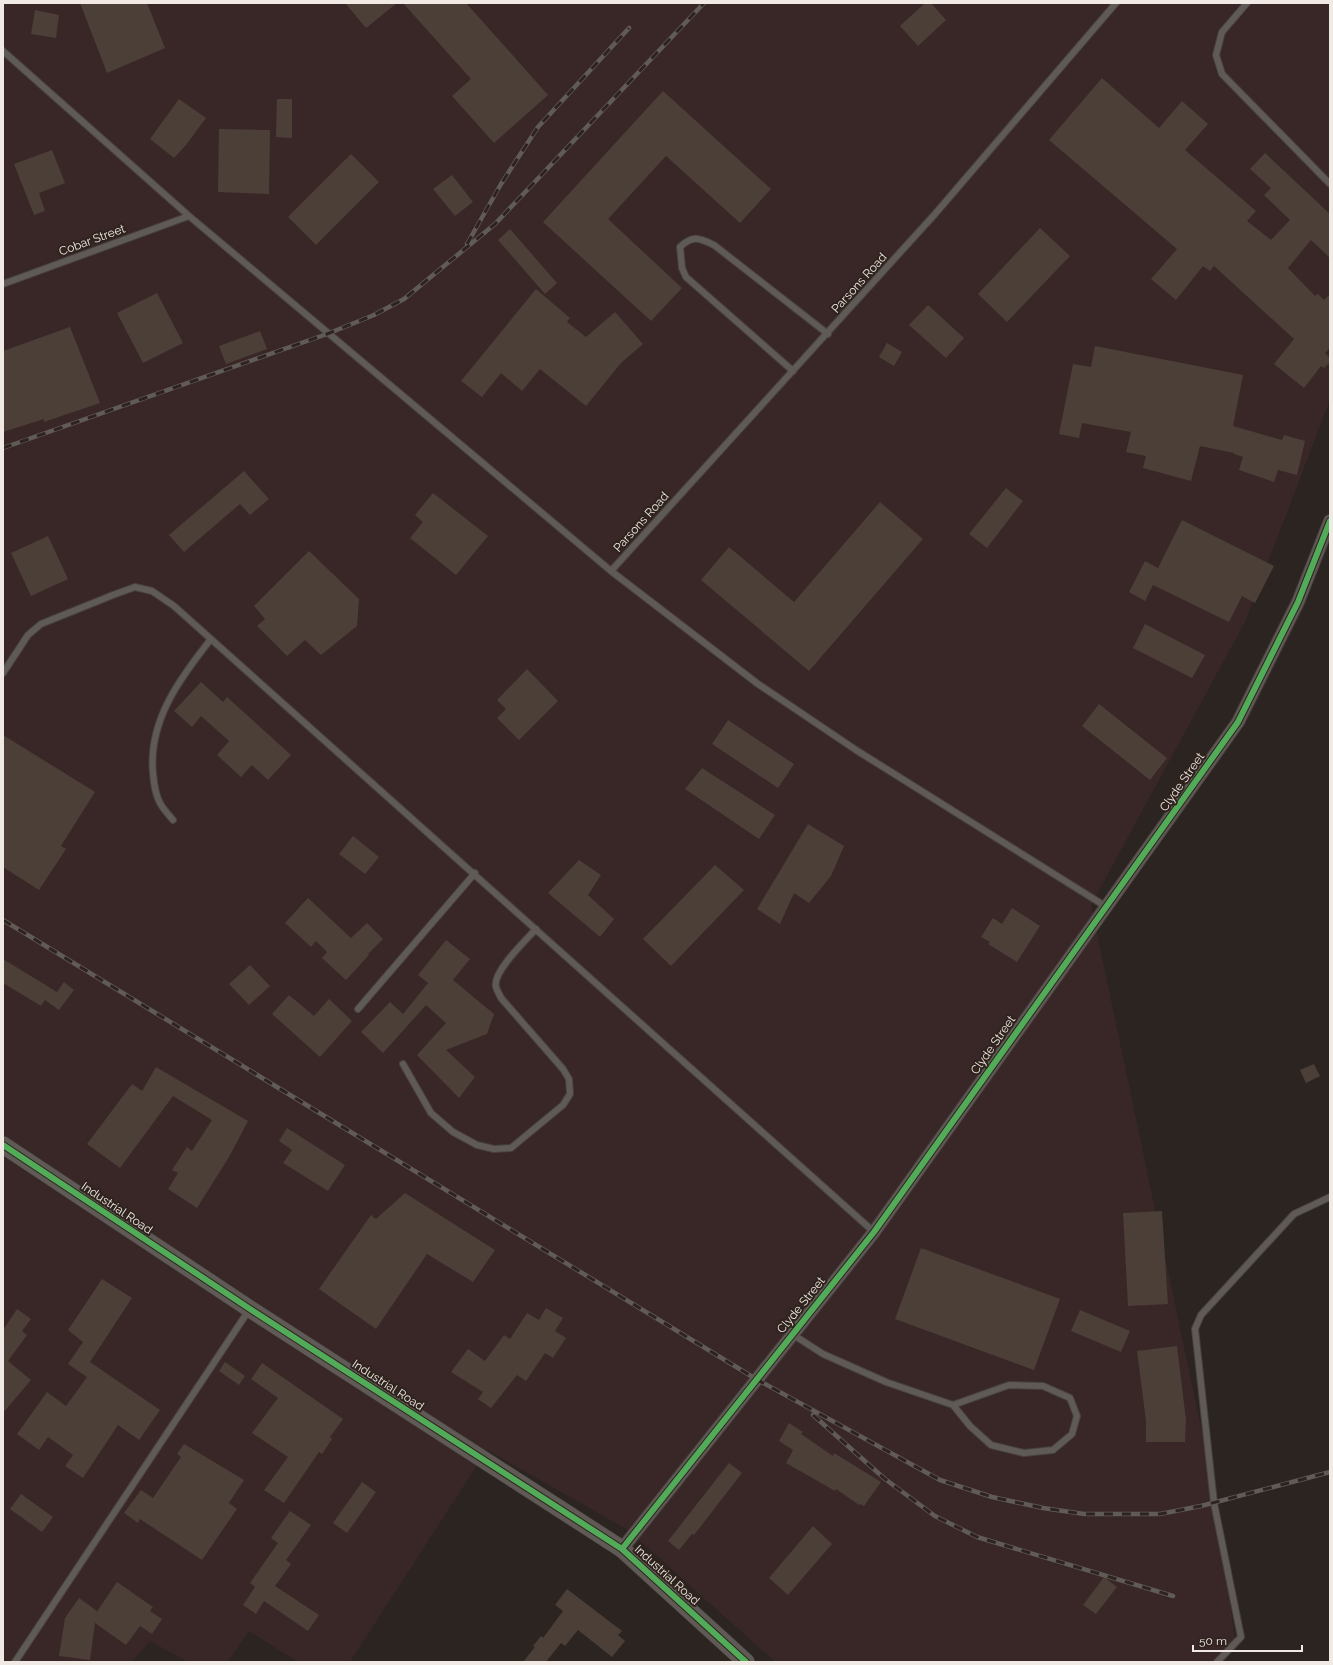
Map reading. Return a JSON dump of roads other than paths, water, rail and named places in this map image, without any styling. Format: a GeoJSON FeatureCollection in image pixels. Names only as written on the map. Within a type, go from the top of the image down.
{"type":"FeatureCollection","features":[{"type":"Feature","properties":{"kind":"street","name":"Clyde Street"},"geometry":{"type":"LineString","coordinates":[[622,1549],[874,1232],[1105,906],[1238,722],[1298,602],[1330,521]]}},
{"type":"Feature","properties":{"kind":"street","name":"Industrial Road"},"geometry":{"type":"LineString","coordinates":[[3,1146],[250,1309],[622,1549],[746,1662]]}},
{"type":"Feature","properties":{"kind":"lane","name":"Parsons Road"},"geometry":{"type":"LineString","coordinates":[[611,571],[828,334],[935,214],[1116,3]]}},
{"type":"Feature","properties":{"kind":"lane"},"geometry":{"type":"LineString","coordinates":[[1247,3],[1222,32],[1216,55],[1222,74],[1330,184]]}},
{"type":"Feature","properties":{"kind":"lane"},"geometry":{"type":"LineString","coordinates":[[3,51],[189,216],[611,571],[764,688],[856,750],[1105,906]]}},
{"type":"Feature","properties":{"kind":"lane","name":"Cobar Street"},"geometry":{"type":"LineString","coordinates":[[3,284],[189,216]]}},
{"type":"Feature","properties":{"kind":"lane"},"geometry":{"type":"LineString","coordinates":[[794,371],[686,277],[682,268],[680,247],[687,240],[699,238],[714,245],[828,334]]}},
{"type":"Feature","properties":{"kind":"lane"},"geometry":{"type":"LineString","coordinates":[[3,673],[28,635],[41,624],[135,587],[152,591],[174,606],[475,873],[874,1232]]}},
{"type":"Feature","properties":{"kind":"lane"},"geometry":{"type":"LineString","coordinates":[[173,820],[160,804],[155,788],[152,763],[154,736],[164,709],[176,686],[189,666],[211,639]]}},
{"type":"Feature","properties":{"kind":"lane"},"geometry":{"type":"LineString","coordinates":[[358,1009],[475,873]]}},
{"type":"Feature","properties":{"kind":"lane"},"geometry":{"type":"LineString","coordinates":[[403,1064],[431,1113],[453,1132],[477,1145],[488,1148],[511,1148],[563,1105],[570,1094],[569,1079],[563,1069],[501,998],[495,986],[497,976],[506,963],[536,929]]}},
{"type":"Feature","properties":{"kind":"lane"},"geometry":{"type":"LineString","coordinates":[[1217,1662],[1241,1637],[1214,1502],[1195,1329],[1201,1315],[1294,1214],[1330,1197]]}},
{"type":"Feature","properties":{"kind":"lane"},"geometry":{"type":"LineString","coordinates":[[16,1662],[250,1309]]}},
{"type":"Feature","properties":{"kind":"lane"},"geometry":{"type":"LineString","coordinates":[[792,1334],[823,1354],[886,1382],[953,1405],[970,1426],[991,1445],[1024,1453],[1053,1450],[1072,1434],[1077,1416],[1070,1398],[1043,1386],[1009,1385],[953,1405]]}},
{"type":"Feature","properties":{"kind":"railway"},"geometry":{"type":"LineString","coordinates":[[3,448],[327,334],[374,315],[404,299],[495,224],[704,3]]}},
{"type":"Feature","properties":{"kind":"railway"},"geometry":{"type":"LineString","coordinates":[[467,244],[501,184],[538,127],[629,28]]}},
{"type":"Feature","properties":{"kind":"railway"},"geometry":{"type":"LineString","coordinates":[[3,920],[756,1379],[940,1480],[992,1497],[1043,1508],[1084,1514],[1160,1514],[1201,1506],[1330,1472]]}},
{"type":"Feature","properties":{"kind":"railway"},"geometry":{"type":"LineString","coordinates":[[813,1415],[885,1479],[935,1516],[977,1537],[1173,1596]]}}]}
